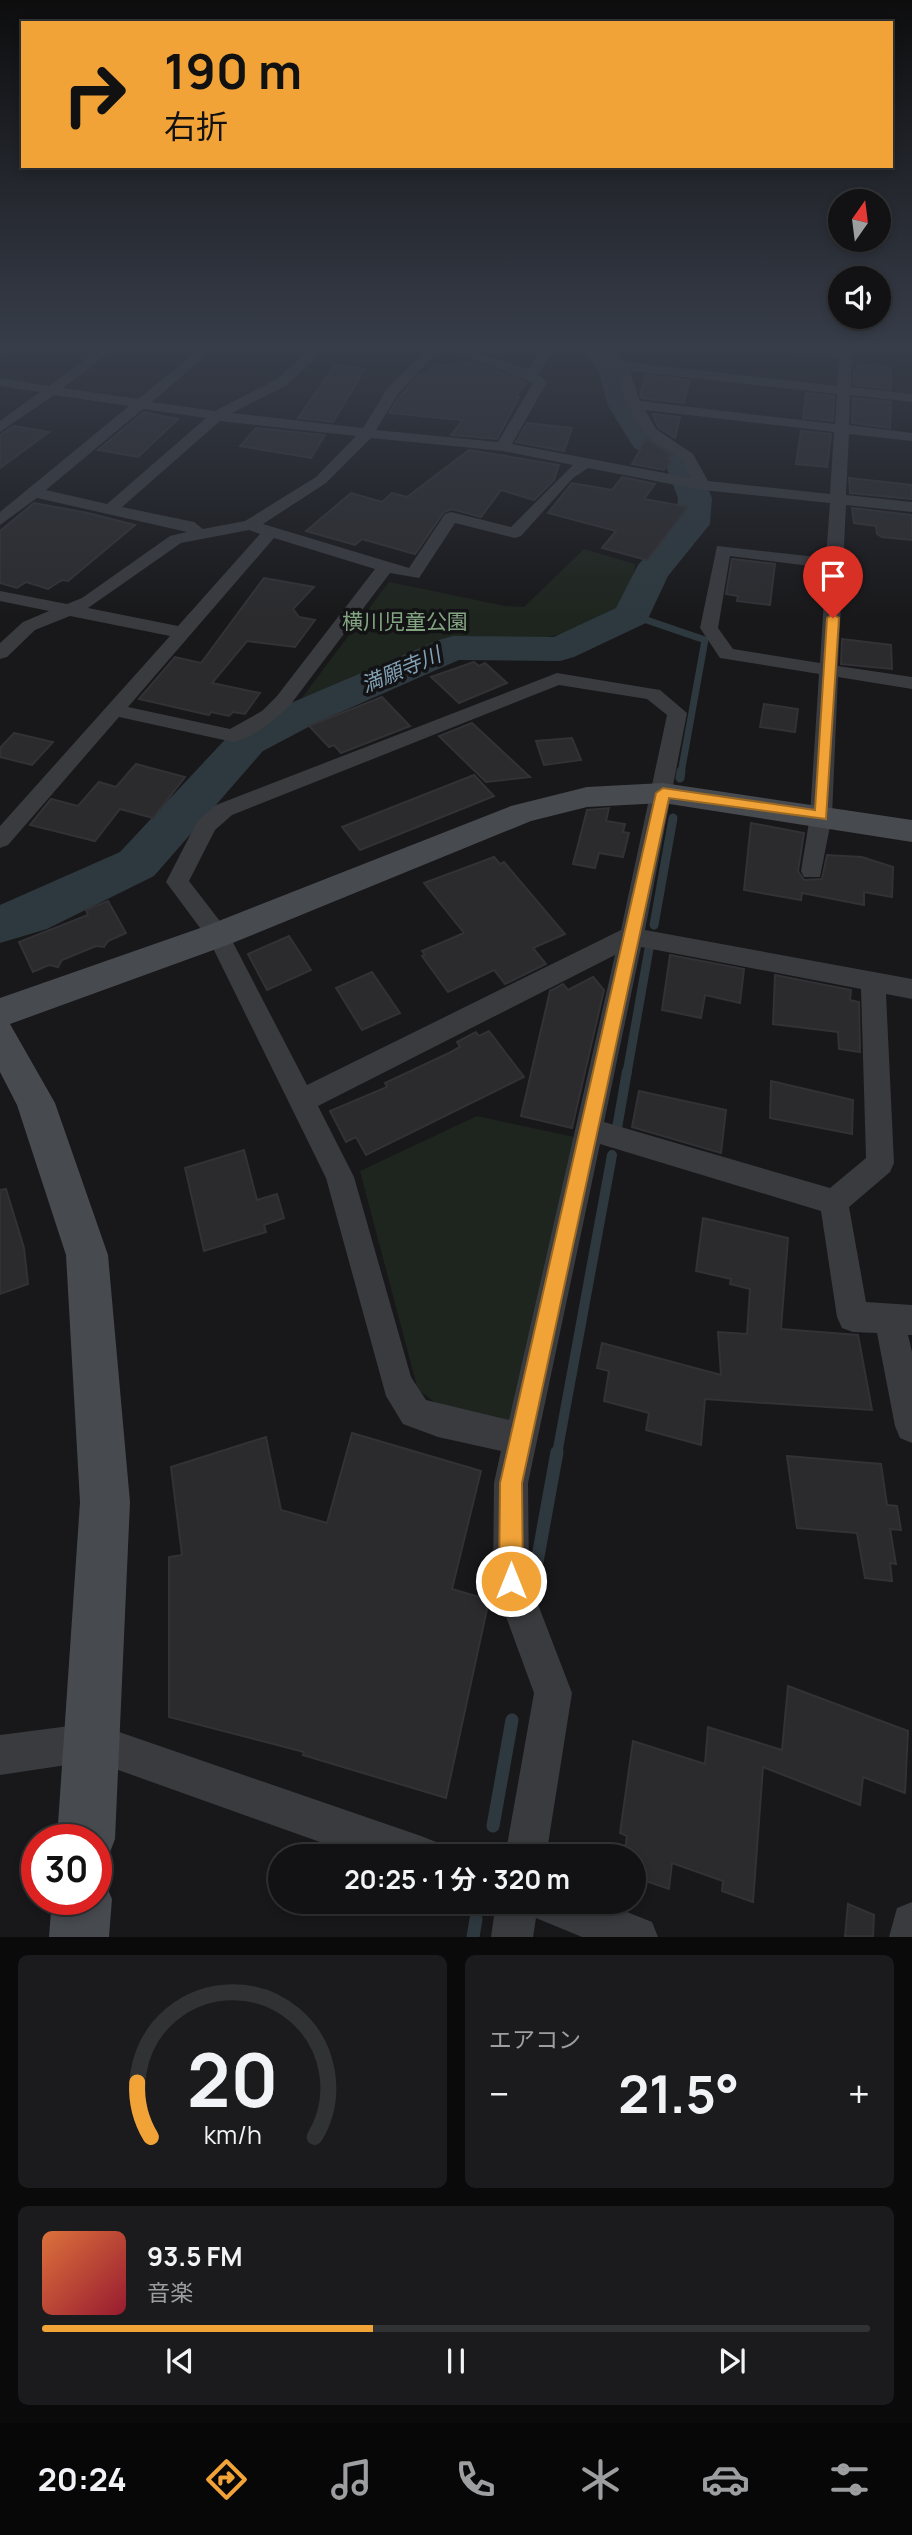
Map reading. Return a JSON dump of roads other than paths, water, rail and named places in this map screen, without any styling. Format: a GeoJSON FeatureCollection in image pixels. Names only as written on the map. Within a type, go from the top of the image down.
{"type":"FeatureCollection","features":[{"type":"Feature","properties":{"kind":"street"},"geometry":{"type":"LineString","coordinates":[[0,520],[97,439]]}},
{"type":"Feature","properties":{"kind":"street"},"geometry":{"type":"LineString","coordinates":[[110,509],[190,439]]}},
{"type":"Feature","properties":{"kind":"street"},"geometry":{"type":"LineString","coordinates":[[0,653],[29,626],[88,602],[176,539],[250,525],[321,480],[361,439]]}},
{"type":"Feature","properties":{"kind":"street"},"geometry":{"type":"LineString","coordinates":[[429,439],[503,447],[691,483],[912,507]]}},
{"type":"Feature","properties":{"kind":"street"},"geometry":{"type":"LineString","coordinates":[[503,447],[507,439]]}},
{"type":"Feature","properties":{"kind":"street"},"geometry":{"type":"LineString","coordinates":[[661,439],[688,457],[691,483]]}},
{"type":"Feature","properties":{"kind":"street"},"geometry":{"type":"LineString","coordinates":[[812,871],[821,816],[842,439]]}},
{"type":"Feature","properties":{"kind":"street"},"geometry":{"type":"LineString","coordinates":[[250,525],[413,574],[451,516],[515,533],[568,475],[585,463]]}},
{"type":"Feature","properties":{"kind":"street"},"geometry":{"type":"LineString","coordinates":[[33,492],[188,525],[200,534]]}},
{"type":"Feature","properties":{"kind":"street"},"geometry":{"type":"LineString","coordinates":[[0,839],[271,532]]}},
{"type":"Feature","properties":{"kind":"street"},"geometry":{"type":"LineString","coordinates":[[836,564],[723,550],[709,628],[727,654],[912,683]]}},
{"type":"Feature","properties":{"kind":"street"},"geometry":{"type":"LineString","coordinates":[[114,709],[233,736],[269,715],[284,700],[386,567]]}},
{"type":"Feature","properties":{"kind":"street"},"geometry":{"type":"LineString","coordinates":[[0,596],[183,633]]}},
{"type":"Feature","properties":{"kind":"street"},"geometry":{"type":"LineString","coordinates":[[521,1439],[438,1421],[415,1412],[403,1394],[397,1384],[340,1177],[218,934],[177,882],[206,825],[224,810],[557,679],[653,694],[677,713],[663,793],[631,936],[521,1439],[511,1483],[511,1581],[553,1693],[527,1844]]}},
{"type":"Feature","properties":{"kind":"street"},"geometry":{"type":"LineString","coordinates":[[0,1013],[218,934],[522,813],[587,797],[663,793],[912,831]]}},
{"type":"Feature","properties":{"kind":"street"},"geometry":{"type":"LineString","coordinates":[[302,1101],[631,936],[912,989]]}},
{"type":"Feature","properties":{"kind":"street"},"geometry":{"type":"LineString","coordinates":[[834,1202],[880,1163],[873,982]]}},
{"type":"Feature","properties":{"kind":"street"},"geometry":{"type":"LineString","coordinates":[[0,1036],[36,1103],[87,1255],[105,1502],[87,1824]]}},
{"type":"Feature","properties":{"kind":"street"},"geometry":{"type":"LineString","coordinates":[[589,1129],[834,1202]]}},
{"type":"Feature","properties":{"kind":"street"},"geometry":{"type":"LineString","coordinates":[[834,1202],[853,1317],[901,1319],[912,1426]]}},
{"type":"Feature","properties":{"kind":"street"},"geometry":{"type":"LineString","coordinates":[[0,1755],[93,1742],[384,1844]]}},
{"type":"Feature","properties":{"kind":"street"},"geometry":{"type":"LineString","coordinates":[[512,1937],[515,1914]]}},
{"type":"Feature","properties":{"kind":"street"},"geometry":{"type":"LineString","coordinates":[[579,1914],[637,1937]]}},
{"type":"Feature","properties":{"kind":"street"},"geometry":{"type":"LineString","coordinates":[[79,1937],[81,1915]]}},
{"type":"Feature","properties":{"kind":"street"},"geometry":{"type":"LineString","coordinates":[[910,1937],[912,1923]]}},
{"type":"Feature","properties":{"kind":"waterway","name":"満願寺川"},"geometry":{"type":"LineString","coordinates":[[0,924],[29,916],[137,864],[248,741],[301,714],[453,648],[560,649],[632,615],[651,573],[693,524],[695,498],[679,459],[644,439]]}},
{"type":"Feature","properties":{"kind":"waterway"},"geometry":{"type":"LineString","coordinates":[[632,615],[705,640],[681,773]]}},
{"type":"Feature","properties":{"kind":"waterway"},"geometry":{"type":"LineString","coordinates":[[680,778],[681,771]]}},
{"type":"Feature","properties":{"kind":"waterway"},"geometry":{"type":"LineString","coordinates":[[654,925],[673,818]]}},
{"type":"Feature","properties":{"kind":"waterway"},"geometry":{"type":"LineString","coordinates":[[627,1073],[649,949]]}},
{"type":"Feature","properties":{"kind":"waterway"},"geometry":{"type":"LineString","coordinates":[[617,1128],[627,1071]]}},
{"type":"Feature","properties":{"kind":"waterway"},"geometry":{"type":"LineString","coordinates":[[557,1454],[612,1155]]}},
{"type":"Feature","properties":{"kind":"waterway"},"geometry":{"type":"LineString","coordinates":[[537,1562],[557,1452]]}},
{"type":"Feature","properties":{"kind":"waterway"},"geometry":{"type":"LineString","coordinates":[[493,1826],[512,1720]]}},
{"type":"Feature","properties":{"kind":"waterway"},"geometry":{"type":"LineString","coordinates":[[473,1937],[476,1919]]}},
{"type":"Feature","properties":{"kind":"park label","name":"横川児童公園"},"geometry":{"type":"Point","coordinates":[405,622]}}]}
